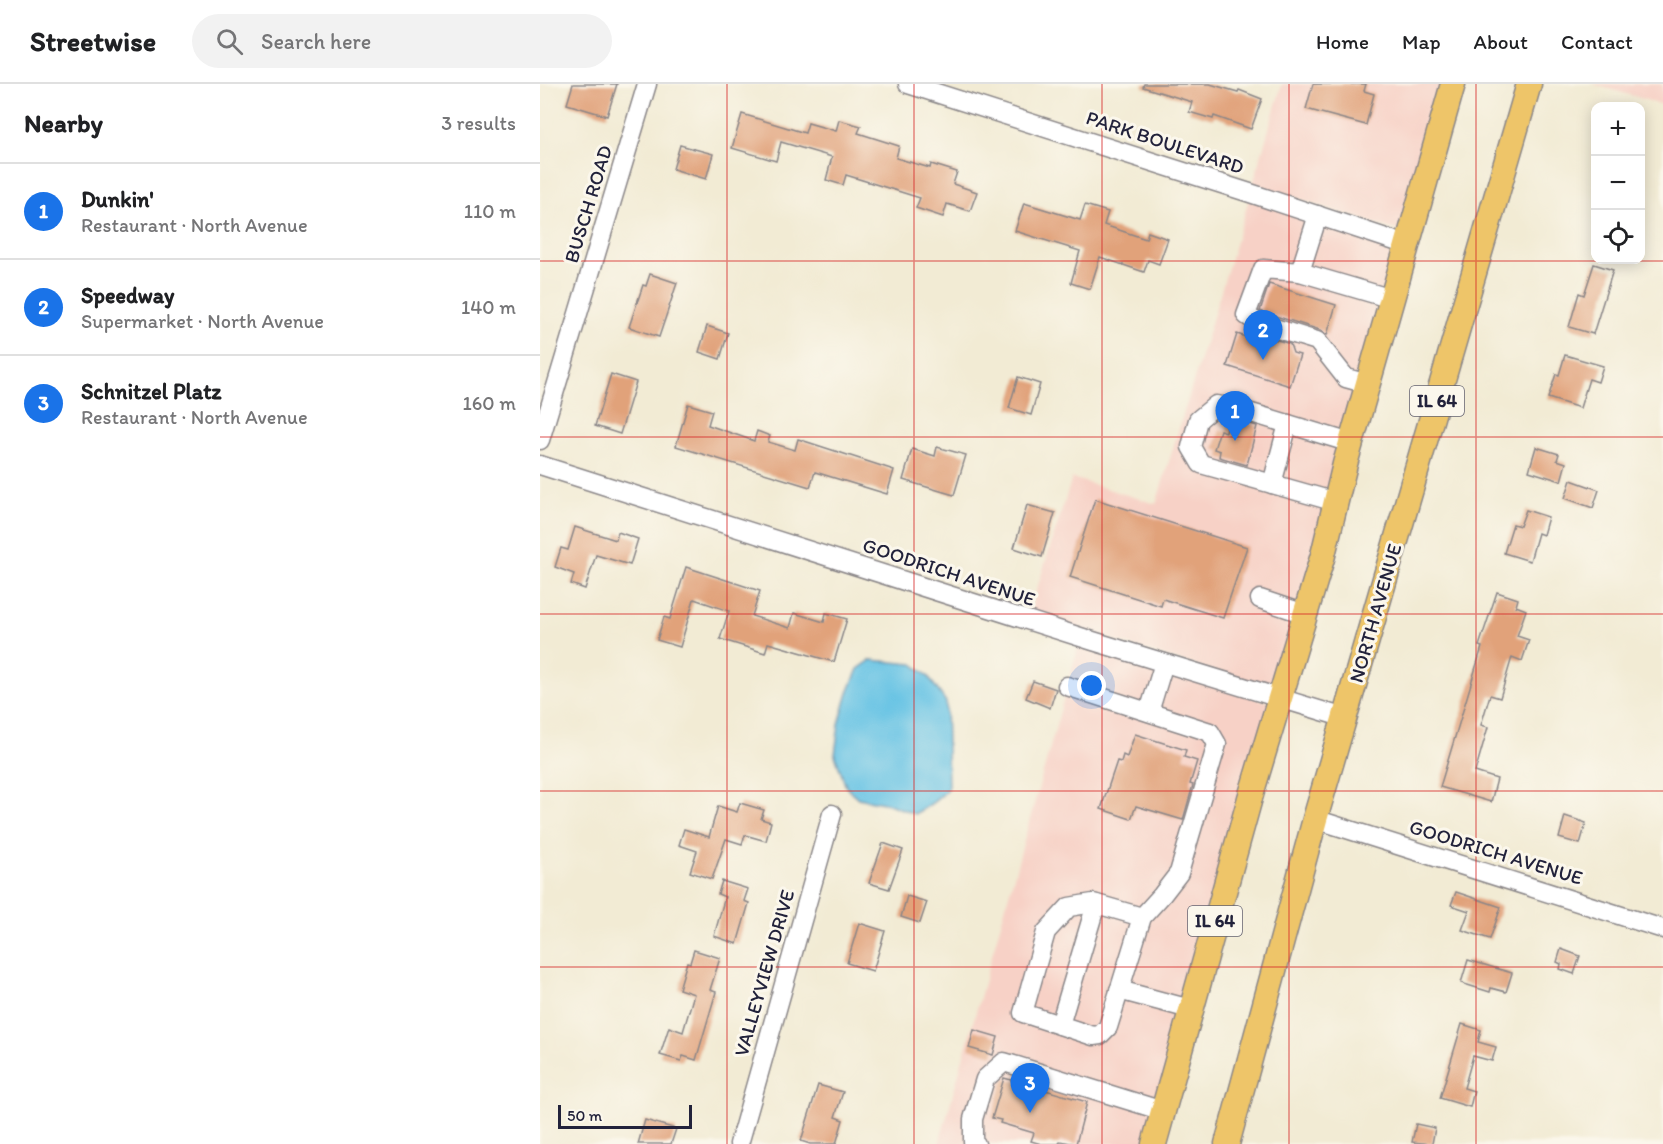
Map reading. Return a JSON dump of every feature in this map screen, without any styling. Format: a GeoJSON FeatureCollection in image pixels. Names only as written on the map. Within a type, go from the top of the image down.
{"type":"FeatureCollection","features":[{"type":"Feature","properties":{"kind":"main road","name":"IL 64"},"geometry":{"type":"LineString","coordinates":[[1154,1144],[1190,1009],[1305,614],[1453,84]]}},
{"type":"Feature","properties":{"kind":"main road","name":"NORTH AVENUE"},"geometry":{"type":"LineString","coordinates":[[1227,1144],[1315,819],[1529,84]]}},
{"type":"Feature","properties":{"kind":"street","name":"BUSCH ROAD"},"geometry":{"type":"LineString","coordinates":[[540,440],[647,84]]}},
{"type":"Feature","properties":{"kind":"street","name":"PARK BOULEVARD"},"geometry":{"type":"LineString","coordinates":[[908,84],[1407,245]]}},
{"type":"Feature","properties":{"kind":"street"},"geometry":{"type":"LineString","coordinates":[[1300,272],[1317,215]]}},
{"type":"Feature","properties":{"kind":"street"},"geometry":{"type":"LineString","coordinates":[[1368,384],[1346,378],[1317,341],[1258,323],[1246,315],[1263,269],[1300,272],[1392,299]]}},
{"type":"Feature","properties":{"kind":"street"},"geometry":{"type":"LineString","coordinates":[[1336,501],[1201,464],[1191,447],[1198,420],[1216,405],[1235,408],[1351,443]]}},
{"type":"Feature","properties":{"kind":"street"},"geometry":{"type":"LineString","coordinates":[[1272,484],[1288,424]]}},
{"type":"Feature","properties":{"kind":"street","name":"GOODRICH AVENUE"},"geometry":{"type":"LineString","coordinates":[[540,465],[1345,718]]}},
{"type":"Feature","properties":{"kind":"street"},"geometry":{"type":"LineString","coordinates":[[1260,599],[1305,614]]}},
{"type":"Feature","properties":{"kind":"street"},"geometry":{"type":"LineString","coordinates":[[1149,712],[1164,663]]}},
{"type":"Feature","properties":{"kind":"street"},"geometry":{"type":"LineString","coordinates":[[1067,686],[1210,732],[1217,744],[1179,873],[1142,917],[1108,1027],[1100,1035],[1094,1035],[1023,1013],[1046,932],[1069,907],[1096,904],[1142,917]]}},
{"type":"Feature","properties":{"kind":"street","name":"VALLEYVIEW DRIVE"},"geometry":{"type":"LineString","coordinates":[[739,1144],[832,814]]}},
{"type":"Feature","properties":{"kind":"street","name":"GOODRICH AVENUE"},"geometry":{"type":"LineString","coordinates":[[1315,819],[1663,929]]}},
{"type":"Feature","properties":{"kind":"street"},"geometry":{"type":"LineString","coordinates":[[1060,1025],[1096,904]]}},
{"type":"Feature","properties":{"kind":"street"},"geometry":{"type":"LineString","coordinates":[[1119,990],[1190,1009]]}},
{"type":"Feature","properties":{"kind":"street"},"geometry":{"type":"LineString","coordinates":[[976,1144],[973,1142],[973,1119],[985,1079],[1004,1062],[1163,1111]]}},
{"type":"Feature","properties":{"kind":"shaded area"},"geometry":{"type":"Polygon","coordinates":[[[1282,84],[1445,84],[1404,233],[1253,184],[1282,84]]]}},
{"type":"Feature","properties":{"kind":"shaded area"},"geometry":{"type":"Polygon","coordinates":[[[1593,84],[1663,84],[1663,105],[1593,84]]]}},
{"type":"Feature","properties":{"kind":"shaded area"},"geometry":{"type":"Polygon","coordinates":[[[1249,199],[1401,248],[1277,691],[1029,614],[1072,478],[1156,504],[1249,199]]]}},
{"type":"Feature","properties":{"kind":"shaded area"},"geometry":{"type":"Polygon","coordinates":[[[1079,644],[1272,703],[1146,1144],[939,1144],[1079,644]]]}},
{"type":"Feature","properties":{"kind":"water"},"geometry":{"type":"Polygon","coordinates":[[[871,660],[913,664],[928,676],[946,702],[948,788],[933,803],[914,814],[889,804],[858,798],[846,787],[835,755],[839,724],[848,693],[858,669],[871,660]]]}},
{"type":"Feature","properties":{"kind":"building"},"geometry":{"type":"Polygon","coordinates":[[[573,84],[617,84],[607,116],[567,104],[573,84]]]}},
{"type":"Feature","properties":{"kind":"building"},"geometry":{"type":"Polygon","coordinates":[[[1144,84],[1210,84],[1238,92],[1239,90],[1262,99],[1251,129],[1214,116],[1213,119],[1189,112],[1192,102],[1143,87],[1144,84]]]}},
{"type":"Feature","properties":{"kind":"building"},"geometry":{"type":"Polygon","coordinates":[[[1313,84],[1366,84],[1364,91],[1374,94],[1366,125],[1306,109],[1313,84]]]}},
{"type":"Feature","properties":{"kind":"building"},"geometry":{"type":"Polygon","coordinates":[[[742,114],[805,133],[808,123],[836,131],[839,120],[861,126],[858,133],[899,146],[896,158],[930,168],[931,164],[957,172],[953,184],[977,192],[970,211],[947,204],[943,217],[916,208],[920,198],[846,175],[843,185],[826,180],[832,157],[781,142],[776,161],[732,148],[742,114]]]}},
{"type":"Feature","properties":{"kind":"building"},"geometry":{"type":"Polygon","coordinates":[[[680,145],[713,154],[706,179],[673,169],[680,145]]]}},
{"type":"Feature","properties":{"kind":"building"},"geometry":{"type":"Polygon","coordinates":[[[1024,203],[1080,220],[1085,205],[1108,212],[1104,225],[1146,239],[1148,232],[1168,239],[1159,264],[1148,260],[1144,272],[1100,257],[1090,289],[1071,283],[1080,251],[1015,231],[1024,203]]]}},
{"type":"Feature","properties":{"kind":"building"},"geometry":{"type":"Polygon","coordinates":[[[1594,264],[1613,270],[1593,334],[1569,327],[1579,293],[1584,295],[1594,264]]]}},
{"type":"Feature","properties":{"kind":"building"},"geometry":{"type":"Polygon","coordinates":[[[650,274],[677,283],[659,337],[629,327],[643,285],[646,286],[650,274]]]}},
{"type":"Feature","properties":{"kind":"building"},"geometry":{"type":"Polygon","coordinates":[[[1269,284],[1336,305],[1327,335],[1320,330],[1260,311],[1269,284]]]}},
{"type":"Feature","properties":{"kind":"building"},"geometry":{"type":"Polygon","coordinates":[[[707,326],[728,333],[720,359],[699,352],[707,326]]]}},
{"type":"Feature","properties":{"kind":"building"},"geometry":{"type":"Polygon","coordinates":[[[1251,332],[1290,344],[1293,353],[1300,355],[1290,386],[1227,366],[1237,334],[1249,338],[1251,332]]]}},
{"type":"Feature","properties":{"kind":"building"},"geometry":{"type":"Polygon","coordinates":[[[1565,355],[1603,366],[1598,382],[1589,379],[1580,408],[1548,398],[1565,355]]]}},
{"type":"Feature","properties":{"kind":"building"},"geometry":{"type":"Polygon","coordinates":[[[611,374],[636,382],[620,434],[595,426],[611,374]]]}},
{"type":"Feature","properties":{"kind":"building"},"geometry":{"type":"Polygon","coordinates":[[[1018,377],[1040,384],[1031,415],[1009,408],[1018,377]]]}},
{"type":"Feature","properties":{"kind":"building"},"geometry":{"type":"Polygon","coordinates":[[[688,404],[712,411],[708,425],[754,441],[757,431],[770,436],[768,442],[795,450],[798,439],[894,470],[887,494],[815,472],[810,487],[676,446],[688,404]]]}},
{"type":"Feature","properties":{"kind":"building"},"geometry":{"type":"Polygon","coordinates":[[[1229,418],[1257,426],[1247,465],[1219,457],[1220,451],[1214,449],[1220,430],[1226,432],[1229,418]]]}},
{"type":"Feature","properties":{"kind":"building"},"geometry":{"type":"Polygon","coordinates":[[[937,447],[966,455],[954,495],[903,480],[912,449],[935,456],[937,447]]]}},
{"type":"Feature","properties":{"kind":"building"},"geometry":{"type":"Polygon","coordinates":[[[1536,447],[1559,454],[1557,460],[1566,463],[1561,481],[1529,471],[1536,447]]]}},
{"type":"Feature","properties":{"kind":"building"},"geometry":{"type":"Polygon","coordinates":[[[1571,480],[1599,490],[1593,508],[1565,498],[1571,480]]]}},
{"type":"Feature","properties":{"kind":"building"},"geometry":{"type":"Polygon","coordinates":[[[1095,499],[1247,547],[1223,618],[1163,599],[1161,606],[1070,577],[1095,499]]]}},
{"type":"Feature","properties":{"kind":"building"},"geometry":{"type":"Polygon","coordinates":[[[1027,505],[1055,513],[1042,557],[1014,548],[1027,505]]]}},
{"type":"Feature","properties":{"kind":"building"},"geometry":{"type":"Polygon","coordinates":[[[1526,510],[1548,517],[1543,535],[1538,533],[1530,561],[1504,553],[1513,524],[1520,526],[1526,510]]]}},
{"type":"Feature","properties":{"kind":"building"},"geometry":{"type":"Polygon","coordinates":[[[575,527],[616,540],[618,532],[638,539],[630,565],[596,555],[585,589],[571,584],[574,574],[555,567],[561,548],[568,550],[575,527]]]}},
{"type":"Feature","properties":{"kind":"building"},"geometry":{"type":"Polygon","coordinates":[[[686,567],[760,591],[752,616],[790,628],[794,613],[824,622],[826,613],[847,619],[834,662],[768,643],[765,653],[720,639],[729,611],[694,599],[680,647],[657,640],[664,617],[670,619],[686,567]]]}},
{"type":"Feature","properties":{"kind":"building"},"geometry":{"type":"Polygon","coordinates":[[[1497,592],[1518,599],[1516,606],[1526,610],[1517,636],[1529,640],[1522,661],[1512,657],[1500,698],[1490,695],[1481,725],[1488,727],[1475,772],[1497,779],[1491,802],[1440,787],[1482,647],[1479,646],[1497,592]]]}},
{"type":"Feature","properties":{"kind":"building"},"geometry":{"type":"Polygon","coordinates":[[[1033,681],[1056,689],[1050,708],[1026,698],[1033,681]]]}},
{"type":"Feature","properties":{"kind":"building"},"geometry":{"type":"Polygon","coordinates":[[[1135,734],[1186,750],[1184,757],[1197,761],[1183,820],[1136,806],[1131,819],[1101,809],[1117,761],[1121,762],[1123,755],[1127,757],[1135,734]]]}},
{"type":"Feature","properties":{"kind":"building"},"geometry":{"type":"Polygon","coordinates":[[[740,803],[764,810],[761,819],[771,822],[766,841],[745,835],[742,844],[726,839],[712,879],[690,872],[697,851],[679,845],[684,829],[709,837],[718,806],[737,812],[740,803]]]}},
{"type":"Feature","properties":{"kind":"building"},"geometry":{"type":"Polygon","coordinates":[[[1565,816],[1586,823],[1580,844],[1559,838],[1565,816]]]}},
{"type":"Feature","properties":{"kind":"building"},"geometry":{"type":"Polygon","coordinates":[[[883,843],[903,850],[889,889],[869,883],[883,843]]]}},
{"type":"Feature","properties":{"kind":"building"},"geometry":{"type":"Polygon","coordinates":[[[722,881],[748,889],[744,901],[749,903],[737,944],[714,936],[725,897],[718,894],[722,881]]]}},
{"type":"Feature","properties":{"kind":"building"},"geometry":{"type":"Polygon","coordinates":[[[1456,892],[1501,907],[1490,939],[1462,930],[1469,911],[1451,905],[1456,892]]]}},
{"type":"Feature","properties":{"kind":"building"},"geometry":{"type":"Polygon","coordinates":[[[907,896],[927,902],[920,923],[901,917],[907,896]]]}},
{"type":"Feature","properties":{"kind":"building"},"geometry":{"type":"Polygon","coordinates":[[[859,923],[885,931],[873,971],[847,963],[859,923]]]}},
{"type":"Feature","properties":{"kind":"building"},"geometry":{"type":"Polygon","coordinates":[[[1561,949],[1580,956],[1574,974],[1560,969],[1561,964],[1557,962],[1561,949]]]}},
{"type":"Feature","properties":{"kind":"building"},"geometry":{"type":"Polygon","coordinates":[[[694,950],[720,958],[710,990],[716,992],[696,1060],[683,1056],[681,1061],[660,1055],[669,1027],[683,1032],[694,994],[679,989],[687,962],[690,963],[694,950]]]}},
{"type":"Feature","properties":{"kind":"building"},"geometry":{"type":"Polygon","coordinates":[[[1468,960],[1512,973],[1506,992],[1491,988],[1490,992],[1461,983],[1468,960]]]}},
{"type":"Feature","properties":{"kind":"building"},"geometry":{"type":"Polygon","coordinates":[[[1462,1024],[1481,1030],[1478,1042],[1496,1047],[1492,1061],[1473,1056],[1464,1088],[1474,1091],[1470,1107],[1440,1098],[1462,1024]]]}},
{"type":"Feature","properties":{"kind":"building"},"geometry":{"type":"Polygon","coordinates":[[[974,1030],[998,1037],[993,1055],[969,1048],[974,1030]]]}},
{"type":"Feature","properties":{"kind":"building"},"geometry":{"type":"Polygon","coordinates":[[[1004,1078],[1087,1102],[1076,1144],[1060,1141],[1059,1144],[1041,1144],[1031,1141],[1034,1133],[1000,1123],[1001,1120],[992,1118],[1004,1078]]]}},
{"type":"Feature","properties":{"kind":"building"},"geometry":{"type":"Polygon","coordinates":[[[818,1085],[843,1092],[835,1117],[843,1120],[836,1144],[810,1144],[801,1141],[818,1085]]]}},
{"type":"Feature","properties":{"kind":"building"},"geometry":{"type":"Polygon","coordinates":[[[645,1120],[676,1129],[671,1144],[638,1144],[645,1120]]]}},
{"type":"Feature","properties":{"kind":"building"},"geometry":{"type":"Polygon","coordinates":[[[1416,1124],[1435,1128],[1432,1144],[1412,1142],[1416,1124]]]}},
{"type":"Feature","properties":{"kind":"place","name":"Speedway"},"geometry":{"type":"Point","coordinates":[1263,360]}},
{"type":"Feature","properties":{"kind":"place","name":"Dunkin'"},"geometry":{"type":"Point","coordinates":[1235,441]}},
{"type":"Feature","properties":{"kind":"place","name":"Schnitzel Platz"},"geometry":{"type":"Point","coordinates":[1030,1113]}}]}
